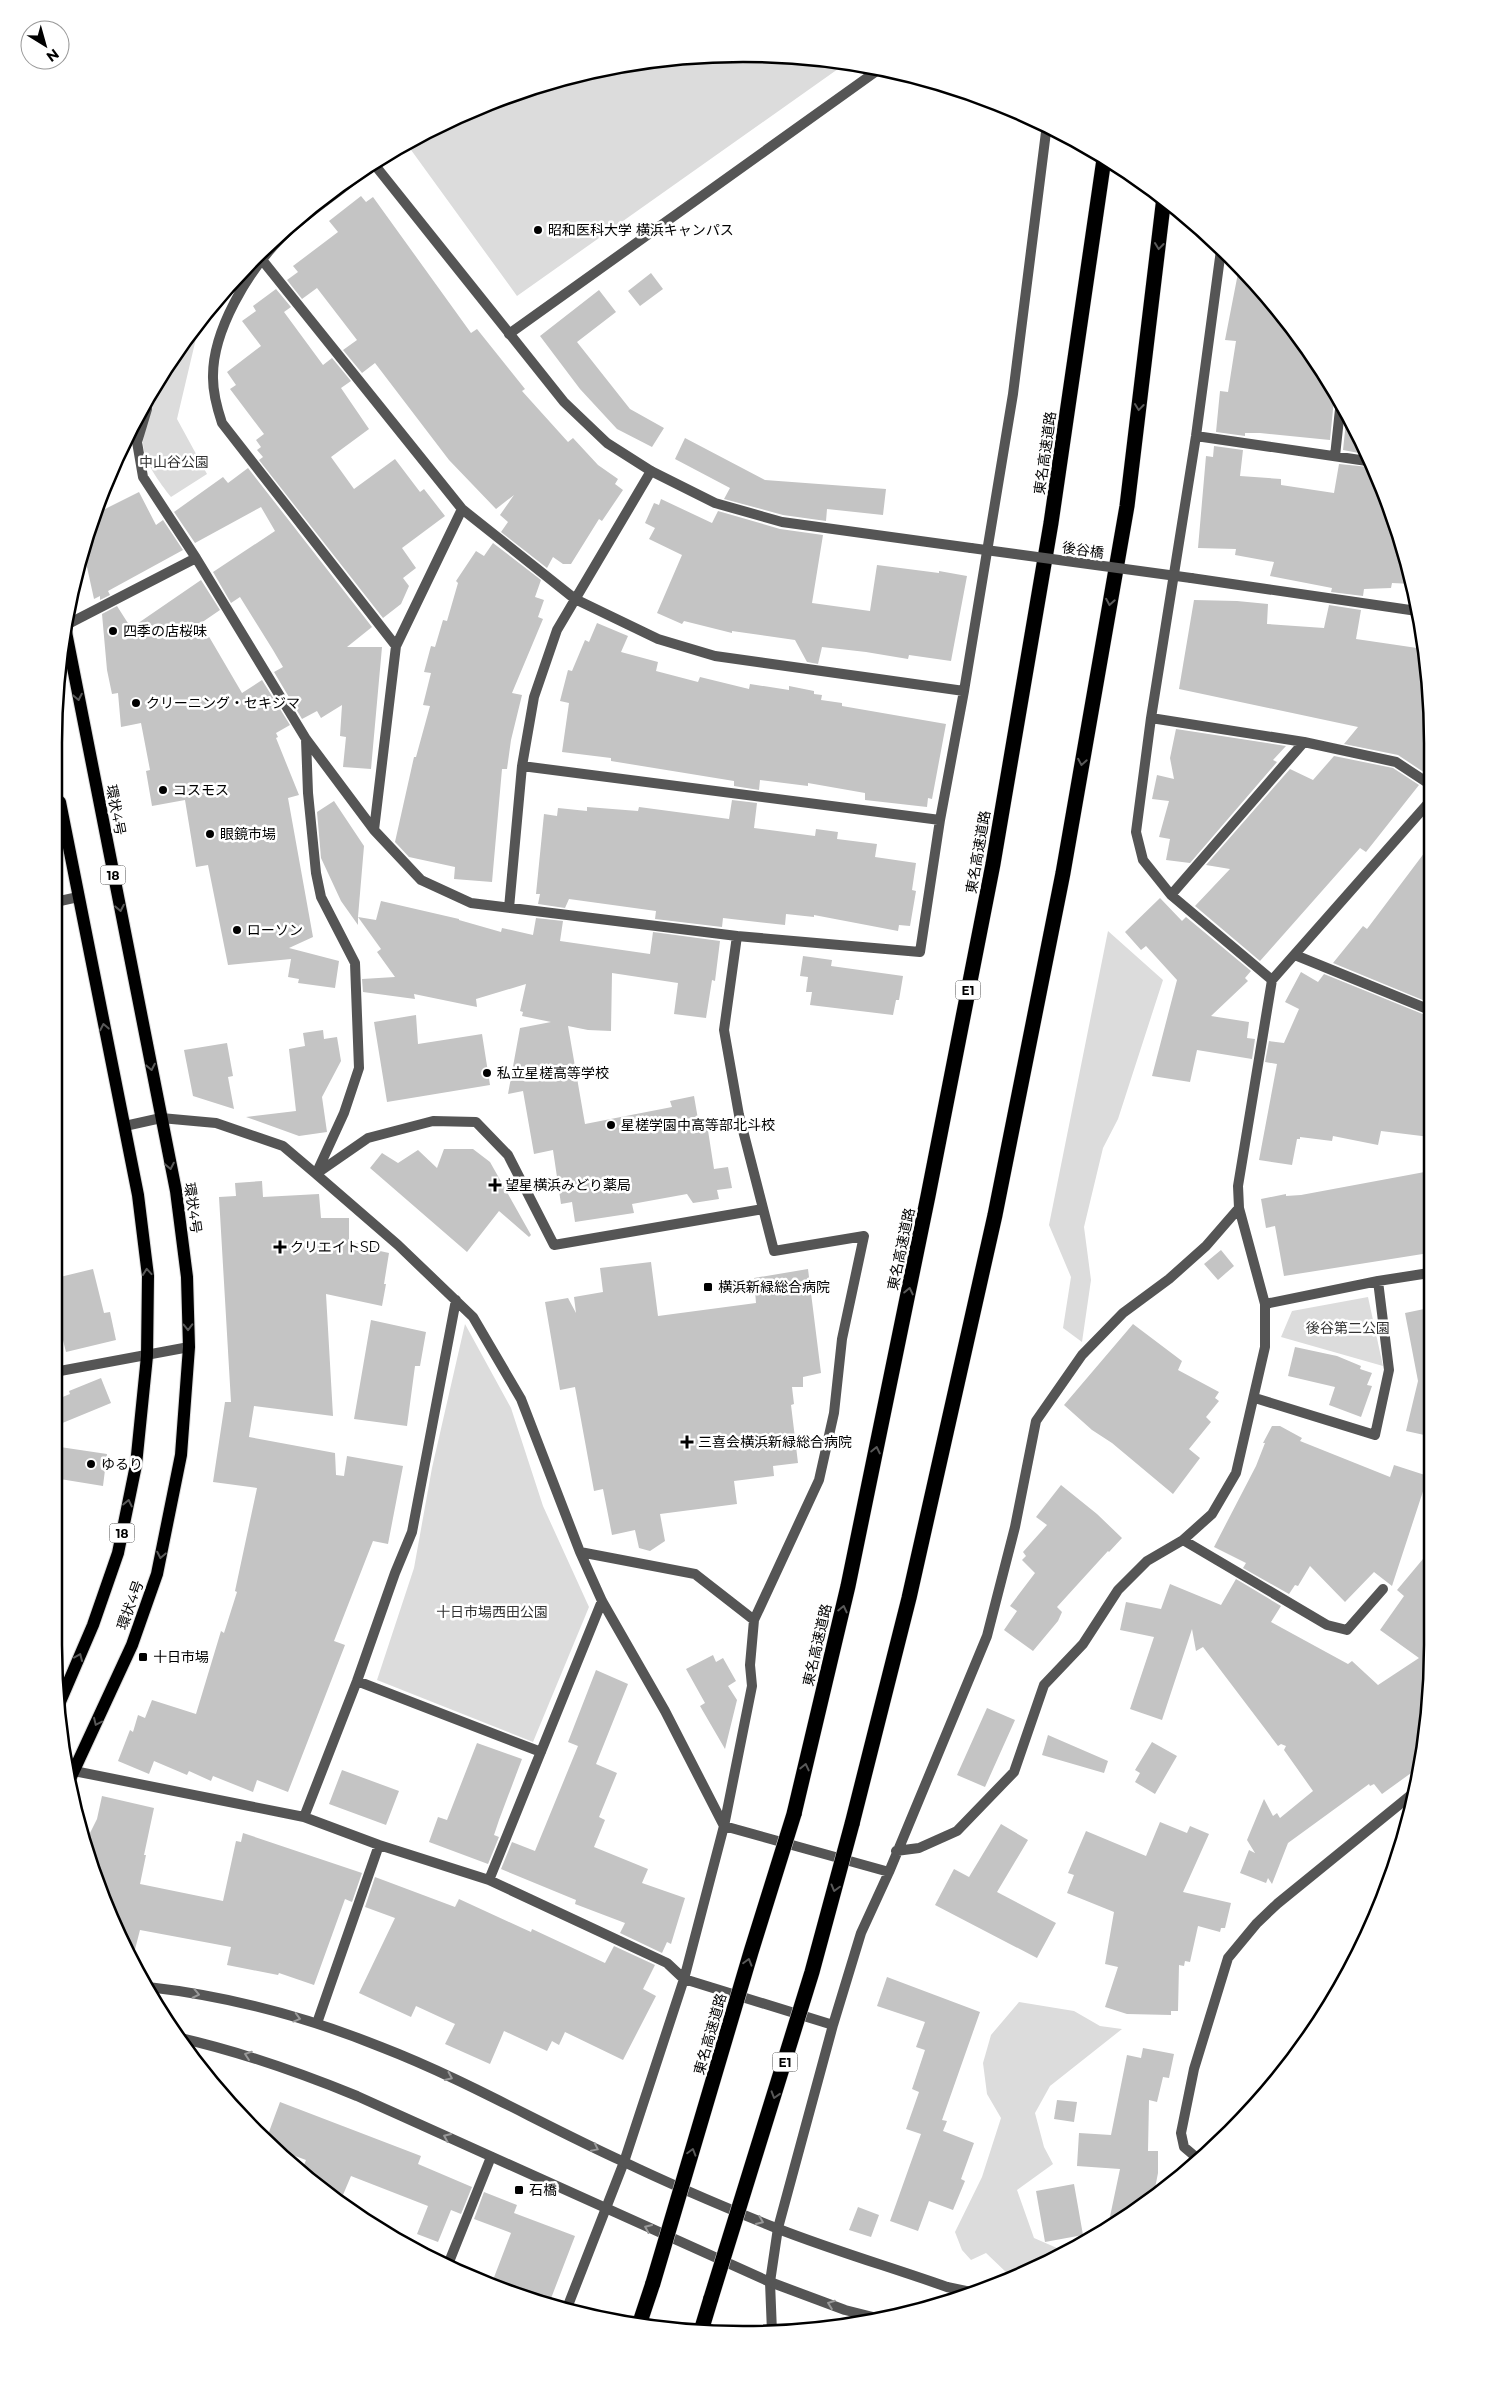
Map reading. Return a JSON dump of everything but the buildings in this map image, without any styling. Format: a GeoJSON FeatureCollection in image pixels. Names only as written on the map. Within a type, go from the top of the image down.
{"type":"FeatureCollection","features":[{"type":"Feature","properties":{"kind":"highway","name":"東名高速道路"},"geometry":{"type":"LineString","coordinates":[[642,2318],[654,2282],[751,1952],[794,1814],[848,1586],[930,1186],[993,864],[1051,523],[1103,166]]}},
{"type":"Feature","properties":{"kind":"highway","name":"E1"},"geometry":{"type":"LineString","coordinates":[[703,2324],[812,1972],[852,1824],[909,1598],[993,1225],[1063,872],[1127,506],[1163,207]]}},
{"type":"Feature","properties":{"kind":"main road","name":"環状4号"},"geometry":{"type":"LineString","coordinates":[[69,648],[176,1191],[187,1277],[189,1347],[181,1455],[157,1574],[132,1646],[75,1769]]}},
{"type":"Feature","properties":{"kind":"main road","name":"環状4号"},"geometry":{"type":"LineString","coordinates":[[62,813],[138,1195],[148,1276],[147,1356],[136,1465],[118,1553],[93,1625],[64,1692]]}},
{"type":"Feature","properties":{"kind":"street"},"geometry":{"type":"LineString","coordinates":[[510,334],[871,75]]}},
{"type":"Feature","properties":{"kind":"street"},"geometry":{"type":"LineString","coordinates":[[142,425],[137,442],[143,476],[196,558],[306,739],[374,830],[420,880],[471,903],[737,936],[920,952],[940,820],[964,691],[1012,394],[1046,133]]}},
{"type":"Feature","properties":{"kind":"street","name":"後谷橋"},"geometry":{"type":"LineString","coordinates":[[378,169],[564,402],[607,443],[651,472],[715,503],[782,522],[1411,610]]}},
{"type":"Feature","properties":{"kind":"street"},"geometry":{"type":"LineString","coordinates":[[1220,257],[1196,436],[1151,718],[1136,832],[1143,860],[1171,895],[1272,980]]}},
{"type":"Feature","properties":{"kind":"street"},"geometry":{"type":"LineString","coordinates":[[263,261],[462,510],[575,599],[658,639],[715,656],[964,691]]}},
{"type":"Feature","properties":{"kind":"street"},"geometry":{"type":"LineString","coordinates":[[251,273],[222,324],[212,377],[215,401],[222,423],[396,646]]}},
{"type":"Feature","properties":{"kind":"street"},"geometry":{"type":"LineString","coordinates":[[1335,456],[1339,415]]}},
{"type":"Feature","properties":{"kind":"street"},"geometry":{"type":"LineString","coordinates":[[1196,436],[1362,460]]}},
{"type":"Feature","properties":{"kind":"street"},"geometry":{"type":"LineString","coordinates":[[509,908],[522,766],[534,697],[557,630],[651,472]]}},
{"type":"Feature","properties":{"kind":"street"},"geometry":{"type":"LineString","coordinates":[[374,830],[396,646],[462,510]]}},
{"type":"Feature","properties":{"kind":"street"},"geometry":{"type":"LineString","coordinates":[[74,621],[196,558]]}},
{"type":"Feature","properties":{"kind":"street"},"geometry":{"type":"LineString","coordinates":[[1151,718],[1304,742],[1396,762],[1424,780]]}},
{"type":"Feature","properties":{"kind":"street"},"geometry":{"type":"LineString","coordinates":[[306,739],[310,812],[321,897],[355,963],[359,1068],[344,1113],[316,1174]]}},
{"type":"Feature","properties":{"kind":"street"},"geometry":{"type":"LineString","coordinates":[[1171,895],[1304,742]]}},
{"type":"Feature","properties":{"kind":"street"},"geometry":{"type":"LineString","coordinates":[[522,766],[940,820]]}},
{"type":"Feature","properties":{"kind":"street"},"geometry":{"type":"LineString","coordinates":[[896,1851],[919,1848],[957,1831],[1009,1778],[1014,1772],[1044,1685],[1083,1644],[1118,1590],[1147,1561],[1183,1540],[1212,1514],[1236,1473],[1266,1347],[1265,1304],[1239,1208],[1238,1186],[1272,980],[1424,808]]}},
{"type":"Feature","properties":{"kind":"street"},"geometry":{"type":"LineString","coordinates":[[62,901],[78,897]]}},
{"type":"Feature","properties":{"kind":"street"},"geometry":{"type":"LineString","coordinates":[[569,2302],[624,2162],[684,1979],[724,1826],[752,1686],[750,1665],[754,1620],[819,1480],[834,1413],[842,1339],[864,1236],[774,1251],[738,1115],[724,1030],[737,936]]}},
{"type":"Feature","properties":{"kind":"street"},"geometry":{"type":"LineString","coordinates":[[1295,955],[1424,1005]]}},
{"type":"Feature","properties":{"kind":"street"},"geometry":{"type":"LineString","coordinates":[[124,1126],[161,1118],[216,1123],[283,1146],[398,1245],[456,1300],[473,1317],[521,1399],[580,1552],[602,1600],[665,1711],[724,1826],[889,1872]]}},
{"type":"Feature","properties":{"kind":"street"},"geometry":{"type":"LineString","coordinates":[[316,1174],[368,1138],[433,1122],[476,1122],[508,1154],[554,1244],[763,1209]]}},
{"type":"Feature","properties":{"kind":"street"},"geometry":{"type":"LineString","coordinates":[[772,2325],[770,2282],[778,2228],[833,2025],[861,1933],[889,1872],[896,1851],[987,1636],[1015,1527],[1036,1421],[1082,1355],[1123,1313],[1169,1279],[1206,1246],[1239,1208]]}},
{"type":"Feature","properties":{"kind":"street"},"geometry":{"type":"LineString","coordinates":[[1265,1304],[1424,1274]]}},
{"type":"Feature","properties":{"kind":"street"},"geometry":{"type":"LineString","coordinates":[[1255,1398],[1375,1436],[1389,1370],[1378,1281]]}},
{"type":"Feature","properties":{"kind":"street"},"geometry":{"type":"LineString","coordinates":[[304,1817],[412,1532],[456,1300]]}},
{"type":"Feature","properties":{"kind":"street"},"geometry":{"type":"LineString","coordinates":[[62,1371],[189,1347]]}},
{"type":"Feature","properties":{"kind":"street"},"geometry":{"type":"LineString","coordinates":[[1183,1540],[1305,1614],[1334,1627],[1346,1630],[1383,1589]]}},
{"type":"Feature","properties":{"kind":"street"},"geometry":{"type":"LineString","coordinates":[[580,1552],[695,1574],[754,1620]]}},
{"type":"Feature","properties":{"kind":"street"},"geometry":{"type":"LineString","coordinates":[[489,1880],[602,1600]]}},
{"type":"Feature","properties":{"kind":"street"},"geometry":{"type":"LineString","coordinates":[[357,1681],[541,1752]]}},
{"type":"Feature","properties":{"kind":"street"},"geometry":{"type":"LineString","coordinates":[[76,1776],[304,1817],[379,1845],[489,1880],[667,1963],[684,1979],[833,2025]]}},
{"type":"Feature","properties":{"kind":"street"},"geometry":{"type":"LineString","coordinates":[[1194,2156],[1184,2147],[1181,2133],[1194,2069],[1228,1958],[1257,1923],[1277,1904],[1406,1799]]}},
{"type":"Feature","properties":{"kind":"street"},"geometry":{"type":"LineString","coordinates":[[317,2023],[379,1845]]}},
{"type":"Feature","properties":{"kind":"street"},"geometry":{"type":"LineString","coordinates":[[156,1988],[184,1991],[317,2023],[382,2047],[491,2097],[624,2162],[778,2228],[947,2287],[960,2290]]}},
{"type":"Feature","properties":{"kind":"street"},"geometry":{"type":"LineString","coordinates":[[189,2040],[231,2049],[296,2071],[357,2096],[606,2210],[770,2282],[845,2310],[863,2314]]}},
{"type":"Feature","properties":{"kind":"street"},"geometry":{"type":"LineString","coordinates":[[450,2259],[491,2157]]}},
{"type":"Feature","properties":{"kind":"green space","name":"昭和医科大学 横浜キャンパス"},"geometry":{"type":"Polygon","coordinates":[[[744,62],[838,69],[517,296],[411,150],[483,114],[567,86],[611,76],[655,68],[744,62]]]}},
{"type":"Feature","properties":{"kind":"green space","name":"中山谷公園"},"geometry":{"type":"Polygon","coordinates":[[[196,339],[177,419],[207,474],[171,497],[146,457],[143,442],[149,414],[177,365],[196,339]]]}},
{"type":"Feature","properties":{"kind":"green space"},"geometry":{"type":"Polygon","coordinates":[[[1108,931],[1163,980],[1118,1119],[1103,1148],[1084,1227],[1091,1280],[1082,1342],[1063,1328],[1071,1277],[1049,1225],[1108,931]]]}},
{"type":"Feature","properties":{"kind":"green space","name":"後谷第二公園"},"geometry":{"type":"Polygon","coordinates":[[[1368,1297],[1383,1366],[1281,1337],[1292,1311],[1368,1297]]]}},
{"type":"Feature","properties":{"kind":"green space","name":"十日市場西田公園"},"geometry":{"type":"Polygon","coordinates":[[[465,1324],[511,1408],[543,1506],[589,1607],[533,1742],[377,1680],[414,1568],[432,1468],[465,1324]]]}},
{"type":"Feature","properties":{"kind":"green space"},"geometry":{"type":"Polygon","coordinates":[[[1019,2002],[1074,2011],[1100,2026],[1122,2029],[1050,2086],[1035,2113],[1044,2147],[1053,2164],[1017,2190],[1034,2238],[1057,2248],[1007,2273],[986,2253],[971,2260],[962,2250],[955,2232],[982,2177],[1001,2118],[987,2094],[983,2063],[991,2035],[1019,2002]]]}},
{"type":"Feature","properties":{"kind":"place","name":"昭和医科大学 横浜キャンパス"},"geometry":{"type":"Point","coordinates":[538,230]}},
{"type":"Feature","properties":{"kind":"place","name":"四季の店桜味"},"geometry":{"type":"Point","coordinates":[113,631]}},
{"type":"Feature","properties":{"kind":"place","name":"クリーニング・セキジマ"},"geometry":{"type":"Point","coordinates":[136,703]}},
{"type":"Feature","properties":{"kind":"place","name":"コスモス"},"geometry":{"type":"Point","coordinates":[163,790]}},
{"type":"Feature","properties":{"kind":"place","name":"眼鏡市場"},"geometry":{"type":"Point","coordinates":[210,834]}},
{"type":"Feature","properties":{"kind":"place","name":"ローソン"},"geometry":{"type":"Point","coordinates":[237,930]}},
{"type":"Feature","properties":{"kind":"place","name":"私立星槎高等学校"},"geometry":{"type":"Point","coordinates":[487,1073]}},
{"type":"Feature","properties":{"kind":"place","name":"星槎学園中高等部北斗校"},"geometry":{"type":"Point","coordinates":[611,1125]}},
{"type":"Feature","properties":{"kind":"place","name":"望星横浜みどり薬局"},"geometry":{"type":"Point","coordinates":[495,1185]}},
{"type":"Feature","properties":{"kind":"place","name":"クリエイトSD"},"geometry":{"type":"Point","coordinates":[280,1247]}},
{"type":"Feature","properties":{"kind":"place","name":"横浜新緑総合病院"},"geometry":{"type":"Point","coordinates":[708,1287]}},
{"type":"Feature","properties":{"kind":"place","name":"三喜会横浜新緑総合病院"},"geometry":{"type":"Point","coordinates":[687,1442]}},
{"type":"Feature","properties":{"kind":"place","name":"ゆるり"},"geometry":{"type":"Point","coordinates":[91,1464]}},
{"type":"Feature","properties":{"kind":"place","name":"十日市場"},"geometry":{"type":"Point","coordinates":[143,1657]}},
{"type":"Feature","properties":{"kind":"place","name":"石橋"},"geometry":{"type":"Point","coordinates":[519,2190]}}]}
